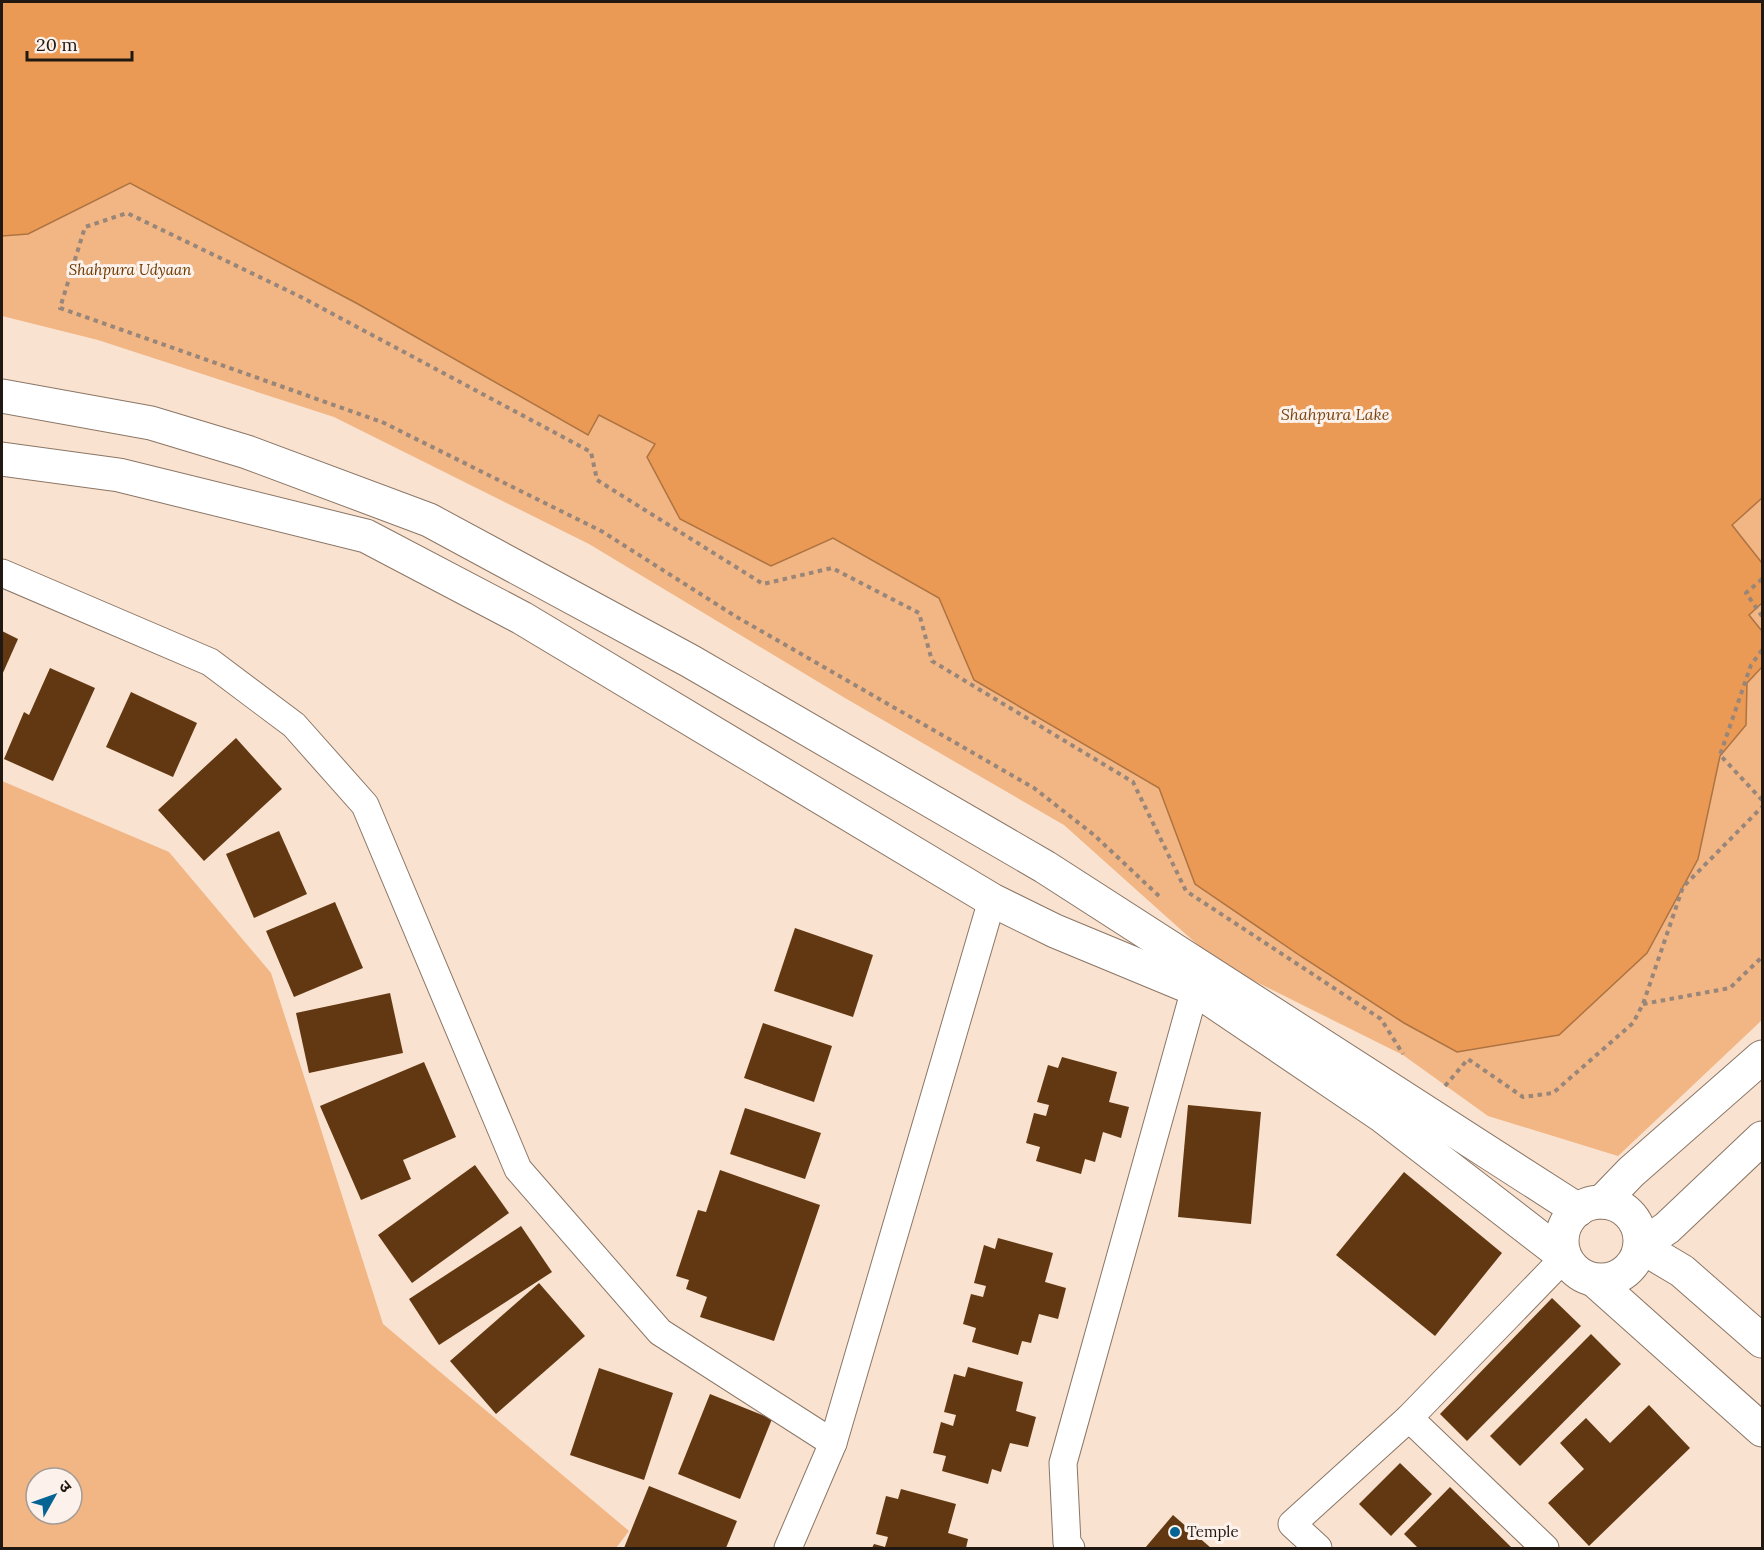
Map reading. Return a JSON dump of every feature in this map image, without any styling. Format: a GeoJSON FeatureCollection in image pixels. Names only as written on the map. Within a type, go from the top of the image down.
{"type":"FeatureCollection","features":[{"type":"Feature","properties":{"kind":"street"},"geometry":{"type":"LineString","coordinates":[[2,396],[151,423],[247,452],[429,520],[690,661],[1045,867],[1590,1206],[1615,1204],[1635,1221],[1640,1233],[1640,1246],[1636,1258],[1630,1269],[1619,1276],[1607,1280],[1594,1280],[1582,1276],[1565,1257],[1381,1115],[1195,989],[1055,931],[992,900],[522,618],[366,536],[119,475],[2,459]]}},
{"type":"Feature","properties":{"kind":"street"},"geometry":{"type":"LineString","coordinates":[[2,573],[210,662],[294,725],[365,805],[518,1169],[660,1332],[833,1443]]}},
{"type":"Feature","properties":{"kind":"street"},"geometry":{"type":"LineString","coordinates":[[788,1548],[833,1443],[992,900]]}},
{"type":"Feature","properties":{"kind":"street"},"geometry":{"type":"LineString","coordinates":[[1071,1548],[1067,1543],[1063,1463],[1195,989]]}},
{"type":"Feature","properties":{"kind":"street"},"geometry":{"type":"LineString","coordinates":[[1565,1257],[1562,1244],[1563,1231],[1568,1219],[1590,1206],[1631,1172],[1762,1057]]}},
{"type":"Feature","properties":{"kind":"street"},"geometry":{"type":"LineString","coordinates":[[1640,1246],[1667,1228],[1762,1138]]}},
{"type":"Feature","properties":{"kind":"street"},"geometry":{"type":"LineString","coordinates":[[1640,1246],[1682,1271],[1762,1341]]}},
{"type":"Feature","properties":{"kind":"street"},"geometry":{"type":"LineString","coordinates":[[1318,1548],[1292,1524],[1409,1418],[1565,1257]]}},
{"type":"Feature","properties":{"kind":"street"},"geometry":{"type":"LineString","coordinates":[[1594,1280],[1762,1430]]}},
{"type":"Feature","properties":{"kind":"street"},"geometry":{"type":"LineString","coordinates":[[1409,1418],[1545,1548]]}},
{"type":"Feature","properties":{"kind":"path"},"geometry":{"type":"LineString","coordinates":[[1161,899],[1094,835],[1034,788],[735,616],[603,532],[382,422],[60,308],[85,227],[127,213],[301,297],[591,452],[597,480],[763,584],[832,568],[919,613],[932,661],[1133,782],[1186,891],[1382,1019],[1403,1055],[1393,1050]]}},
{"type":"Feature","properties":{"kind":"path"},"geometry":{"type":"LineString","coordinates":[[1762,579],[1746,594],[1762,616]]}},
{"type":"Feature","properties":{"kind":"path"},"geometry":{"type":"LineString","coordinates":[[1762,650],[1751,665],[1720,756],[1762,800]]}},
{"type":"Feature","properties":{"kind":"path"},"geometry":{"type":"LineString","coordinates":[[1443,1089],[1468,1059],[1523,1097],[1553,1093],[1633,1023],[1643,1004],[1683,887],[1762,807]]}},
{"type":"Feature","properties":{"kind":"path"},"geometry":{"type":"LineString","coordinates":[[1643,1004],[1730,988],[1762,957]]}},
{"type":"Feature","properties":{"kind":"green space","name":"Shahpura Udyaan"},"geometry":{"type":"Polygon","coordinates":[[[130,183],[358,304],[587,435],[599,415],[655,445],[680,519],[771,566],[833,537],[939,598],[974,680],[1159,788],[1195,884],[1698,859],[1720,755],[1746,725],[1747,683],[1762,667],[1762,1020],[1618,1156],[1488,1116],[1403,1055],[1218,963],[1064,825],[845,698],[589,544],[334,417],[98,340],[2,316],[2,236],[28,234],[130,183]]]}},
{"type":"Feature","properties":{"kind":"green space"},"geometry":{"type":"Polygon","coordinates":[[[1762,498],[1762,563],[1731,525],[1762,498]]]}},
{"type":"Feature","properties":{"kind":"green space"},"geometry":{"type":"Polygon","coordinates":[[[1762,603],[1762,631],[1749,615],[1762,603]]]}},
{"type":"Feature","properties":{"kind":"green space"},"geometry":{"type":"Polygon","coordinates":[[[2,781],[169,852],[271,973],[383,1324],[629,1531],[616,1548],[2,1548],[2,781]]]}},
{"type":"Feature","properties":{"kind":"water","name":"Shahpura Lake"},"geometry":{"type":"Polygon","coordinates":[[[2,2],[1762,2],[1762,498],[1732,525],[1762,563],[1762,603],[1749,615],[1762,631],[1762,667],[1747,683],[1746,725],[1720,756],[1698,859],[1647,953],[1559,1035],[1457,1052],[1404,1023],[1195,884],[1159,788],[974,680],[939,598],[833,538],[771,566],[680,519],[647,457],[655,444],[599,415],[588,435],[358,304],[130,183],[28,234],[2,236],[2,2]]]}},
{"type":"Feature","properties":{"kind":"building"},"geometry":{"type":"Polygon","coordinates":[[[2,631],[18,639],[2,675],[2,631]]]}},
{"type":"Feature","properties":{"kind":"building"},"geometry":{"type":"Polygon","coordinates":[[[50,668],[95,688],[53,781],[4,759],[24,712],[29,715],[50,668]]]}},
{"type":"Feature","properties":{"kind":"building"},"geometry":{"type":"Polygon","coordinates":[[[131,692],[197,723],[173,777],[106,747],[131,692]]]}},
{"type":"Feature","properties":{"kind":"building"},"geometry":{"type":"Polygon","coordinates":[[[236,738],[282,789],[204,861],[158,810],[236,738]]]}},
{"type":"Feature","properties":{"kind":"building"},"geometry":{"type":"Polygon","coordinates":[[[279,831],[307,894],[254,918],[226,854],[279,831]]]}},
{"type":"Feature","properties":{"kind":"building"},"geometry":{"type":"Polygon","coordinates":[[[335,902],[363,968],[294,997],[266,931],[335,902]]]}},
{"type":"Feature","properties":{"kind":"building"},"geometry":{"type":"Polygon","coordinates":[[[795,928],[873,955],[853,1017],[774,991],[795,928]]]}},
{"type":"Feature","properties":{"kind":"building"},"geometry":{"type":"Polygon","coordinates":[[[390,993],[403,1053],[309,1073],[296,1013],[390,993]]]}},
{"type":"Feature","properties":{"kind":"building"},"geometry":{"type":"Polygon","coordinates":[[[763,1023],[832,1046],[814,1102],[744,1078],[763,1023]]]}},
{"type":"Feature","properties":{"kind":"building"},"geometry":{"type":"Polygon","coordinates":[[[1062,1057],[1117,1072],[1109,1102],[1129,1107],[1121,1138],[1103,1132],[1095,1162],[1085,1159],[1081,1174],[1036,1161],[1040,1147],[1026,1143],[1034,1113],[1046,1116],[1049,1105],[1037,1102],[1048,1065],[1058,1068],[1062,1057]]]}},
{"type":"Feature","properties":{"kind":"building"},"geometry":{"type":"Polygon","coordinates":[[[424,1062],[456,1137],[403,1160],[411,1179],[361,1200],[320,1106],[424,1062]]]}},
{"type":"Feature","properties":{"kind":"building"},"geometry":{"type":"Polygon","coordinates":[[[1188,1105],[1261,1112],[1251,1224],[1178,1217],[1188,1105]]]}},
{"type":"Feature","properties":{"kind":"building"},"geometry":{"type":"Polygon","coordinates":[[[745,1108],[821,1133],[805,1179],[730,1154],[745,1108]]]}},
{"type":"Feature","properties":{"kind":"building"},"geometry":{"type":"Polygon","coordinates":[[[475,1165],[509,1213],[412,1283],[378,1235],[475,1165]]]}},
{"type":"Feature","properties":{"kind":"building"},"geometry":{"type":"Polygon","coordinates":[[[720,1170],[820,1205],[774,1341],[700,1317],[707,1297],[686,1289],[689,1280],[676,1276],[698,1210],[706,1212],[720,1170]]]}},
{"type":"Feature","properties":{"kind":"building"},"geometry":{"type":"Polygon","coordinates":[[[1404,1172],[1502,1253],[1435,1336],[1336,1255],[1404,1172]]]}},
{"type":"Feature","properties":{"kind":"building"},"geometry":{"type":"Polygon","coordinates":[[[521,1226],[552,1272],[439,1345],[409,1299],[521,1226]]]}},
{"type":"Feature","properties":{"kind":"building"},"geometry":{"type":"Polygon","coordinates":[[[998,1238],[1053,1253],[1045,1282],[1066,1288],[1058,1319],[1039,1314],[1031,1343],[1022,1341],[1018,1355],[972,1342],[976,1328],[963,1324],[971,1294],[983,1297],[986,1286],[974,1283],[984,1245],[995,1249],[998,1238]]]}},
{"type":"Feature","properties":{"kind":"building"},"geometry":{"type":"Polygon","coordinates":[[[539,1283],[585,1336],[496,1414],[450,1361],[539,1283]]]}},
{"type":"Feature","properties":{"kind":"building"},"geometry":{"type":"Polygon","coordinates":[[[1552,1298],[1581,1326],[1467,1441],[1440,1414],[1552,1298]]]}},
{"type":"Feature","properties":{"kind":"building"},"geometry":{"type":"Polygon","coordinates":[[[1591,1334],[1621,1364],[1520,1466],[1490,1436],[1591,1334]]]}},
{"type":"Feature","properties":{"kind":"building"},"geometry":{"type":"Polygon","coordinates":[[[968,1367],[1023,1382],[1016,1411],[1036,1417],[1028,1447],[1010,1443],[1001,1472],[992,1469],[988,1484],[942,1471],[946,1456],[933,1453],[941,1422],[953,1426],[956,1415],[944,1412],[954,1374],[965,1377],[968,1367]]]}},
{"type":"Feature","properties":{"kind":"building"},"geometry":{"type":"Polygon","coordinates":[[[599,1368],[673,1393],[644,1480],[570,1455],[599,1368]]]}},
{"type":"Feature","properties":{"kind":"building"},"geometry":{"type":"Polygon","coordinates":[[[710,1394],[772,1419],[740,1499],[678,1474],[710,1394]]]}},
{"type":"Feature","properties":{"kind":"building"},"geometry":{"type":"Polygon","coordinates":[[[1649,1405],[1690,1448],[1589,1546],[1548,1503],[1584,1469],[1560,1443],[1586,1418],[1610,1443],[1649,1405]]]}},
{"type":"Feature","properties":{"kind":"building"},"geometry":{"type":"Polygon","coordinates":[[[1400,1463],[1432,1494],[1391,1536],[1359,1504],[1400,1463]]]}},
{"type":"Feature","properties":{"kind":"building"},"geometry":{"type":"Polygon","coordinates":[[[649,1486],[737,1521],[726,1548],[624,1548],[649,1486]]]}},
{"type":"Feature","properties":{"kind":"building"},"geometry":{"type":"Polygon","coordinates":[[[1450,1487],[1512,1548],[1418,1548],[1404,1534],[1450,1487]]]}},
{"type":"Feature","properties":{"kind":"building"},"geometry":{"type":"Polygon","coordinates":[[[901,1489],[956,1504],[948,1533],[968,1539],[966,1548],[872,1548],[874,1544],[885,1547],[888,1537],[876,1534],[886,1496],[898,1499],[901,1489]]]}},
{"type":"Feature","properties":{"kind":"building","name":"Temple"},"geometry":{"type":"Polygon","coordinates":[[[1173,1515],[1211,1548],[1145,1548],[1173,1515]]]}},
{"type":"Feature","properties":{"kind":"place","name":"Temple"},"geometry":{"type":"Point","coordinates":[1175,1532]}}]}
